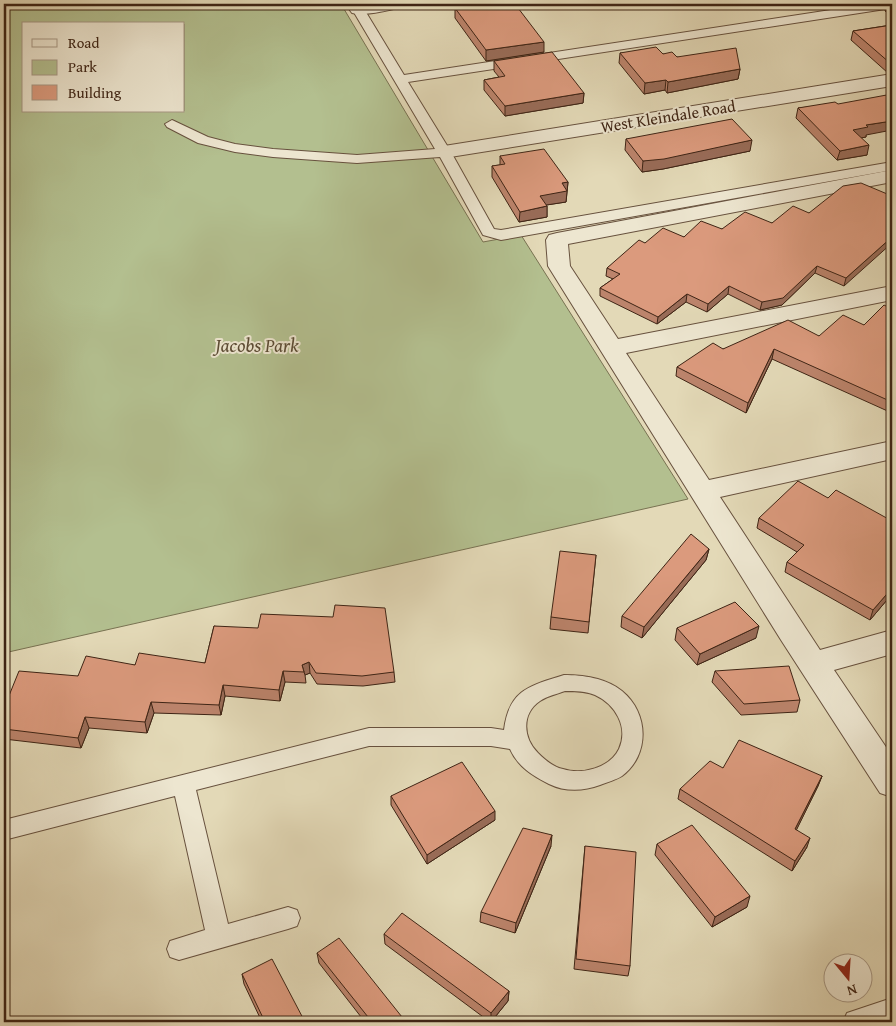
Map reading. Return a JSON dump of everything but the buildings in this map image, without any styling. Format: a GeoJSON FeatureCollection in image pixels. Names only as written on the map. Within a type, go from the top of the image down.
{"type":"FeatureCollection","features":[{"type":"Feature","properties":{"kind":"street"},"geometry":{"type":"LineString","coordinates":[[356,6],[392,4]]}},
{"type":"Feature","properties":{"kind":"street","name":"West Kleindale Road"},"geometry":{"type":"LineString","coordinates":[[444,152],[892,80]]}},
{"type":"Feature","properties":{"kind":"street"},"geometry":{"type":"LineString","coordinates":[[892,176],[557,240],[559,266],[813,664],[892,783]]}},
{"type":"Feature","properties":{"kind":"street"},"geometry":{"type":"LineString","coordinates":[[611,348],[892,293]]}},
{"type":"Feature","properties":{"kind":"street"},"geometry":{"type":"LineString","coordinates":[[702,491],[892,450]]}},
{"type":"Feature","properties":{"kind":"street"},"geometry":{"type":"LineString","coordinates":[[813,664],[892,642]]}},
{"type":"Feature","properties":{"kind":"lane"},"geometry":{"type":"LineString","coordinates":[[401,79],[892,4]]}},
{"type":"Feature","properties":{"kind":"lane"},"geometry":{"type":"LineString","coordinates":[[356,6],[444,152],[488,232],[501,235],[892,166]]}},
{"type":"Feature","properties":{"kind":"lane"},"geometry":{"type":"LineString","coordinates":[[172,124],[203,140],[236,148],[273,153],[357,159],[444,152]]}},
{"type":"Feature","properties":{"kind":"lane"},"geometry":{"type":"LineString","coordinates":[[564,683],[584,684],[603,690],[618,700],[629,714],[634,729],[633,745],[625,760],[612,771],[595,778],[581,780],[555,777],[537,768],[523,756],[516,741],[514,724],[519,709],[530,696],[545,687],[564,683]]}},
{"type":"Feature","properties":{"kind":"lane"},"geometry":{"type":"LineString","coordinates":[[4,830],[369,737],[491,738],[516,741]]}},
{"type":"Feature","properties":{"kind":"lane"},"geometry":{"type":"LineString","coordinates":[[184,785],[219,938]]}},
{"type":"Feature","properties":{"kind":"lane"},"geometry":{"type":"LineString","coordinates":[[179,949],[288,918]]}},
{"type":"Feature","properties":{"kind":"lane"},"geometry":{"type":"LineString","coordinates":[[856,1022],[892,1010]]}},
{"type":"Feature","properties":{"kind":"green space","name":"Jacobs Park"},"geometry":{"type":"Polygon","coordinates":[[[4,4],[341,4],[483,242],[521,235],[688,499],[4,653],[4,4]]]}}]}
